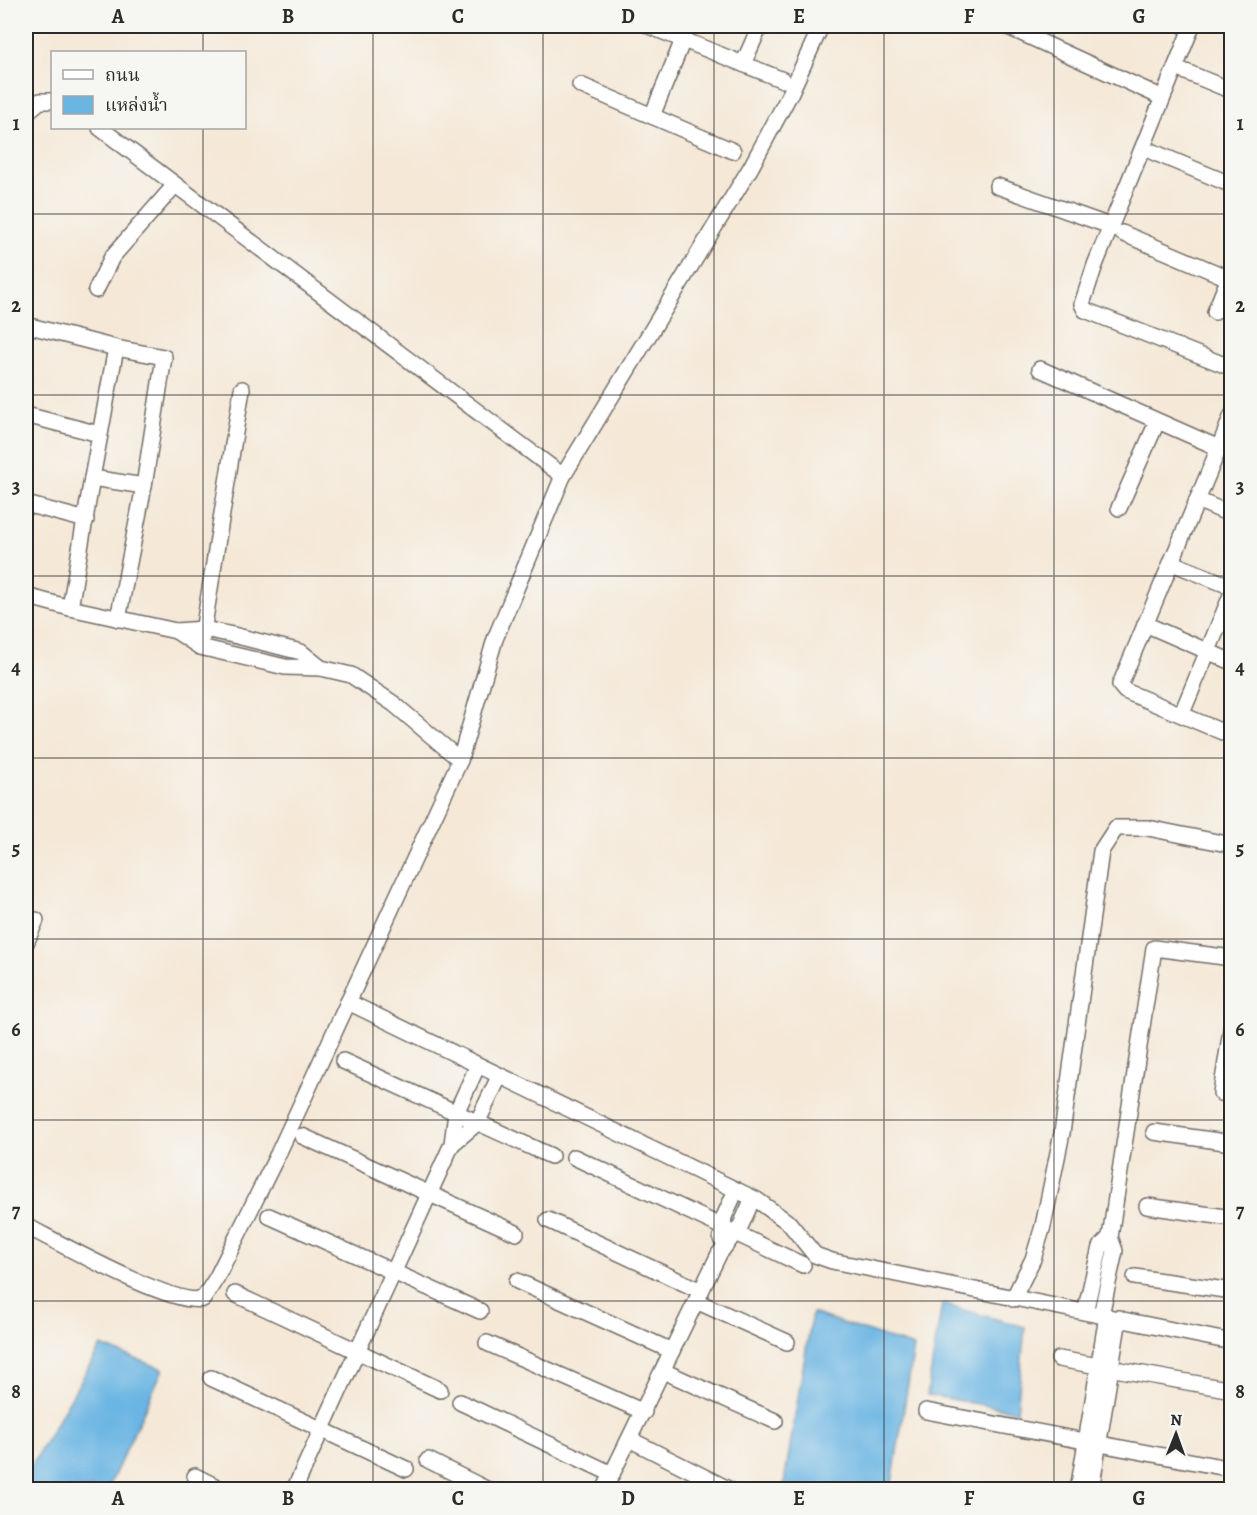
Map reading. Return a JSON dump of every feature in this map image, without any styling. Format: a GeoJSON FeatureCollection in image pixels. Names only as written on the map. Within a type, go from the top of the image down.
{"type":"FeatureCollection","features":[{"type":"Feature","properties":{"kind":"street"},"geometry":{"type":"LineString","coordinates":[[649,26],[783,80]]}},
{"type":"Feature","properties":{"kind":"street"},"geometry":{"type":"LineString","coordinates":[[743,64],[760,26]]}},
{"type":"Feature","properties":{"kind":"street"},"geometry":{"type":"LineString","coordinates":[[26,1226],[163,1293],[194,1302],[203,1299],[218,1277],[460,760],[495,639],[563,476],[751,167],[791,92],[821,26]]}},
{"type":"Feature","properties":{"kind":"street"},"geometry":{"type":"LineString","coordinates":[[1006,26],[1161,97]]}},
{"type":"Feature","properties":{"kind":"street"},"geometry":{"type":"LineString","coordinates":[[1192,26],[1161,97],[1116,230],[1082,297],[1085,310],[1232,368]]}},
{"type":"Feature","properties":{"kind":"street"},"geometry":{"type":"LineString","coordinates":[[652,116],[683,40]]}},
{"type":"Feature","properties":{"kind":"street"},"geometry":{"type":"LineString","coordinates":[[1185,72],[1232,91]]}},
{"type":"Feature","properties":{"kind":"street"},"geometry":{"type":"LineString","coordinates":[[580,85],[733,151]]}},
{"type":"Feature","properties":{"kind":"street"},"geometry":{"type":"LineString","coordinates":[[26,112],[40,101],[51,101]]}},
{"type":"Feature","properties":{"kind":"street"},"geometry":{"type":"LineString","coordinates":[[101,129],[563,476]]}},
{"type":"Feature","properties":{"kind":"street"},"geometry":{"type":"LineString","coordinates":[[1153,152],[1232,185]]}},
{"type":"Feature","properties":{"kind":"street"},"geometry":{"type":"LineString","coordinates":[[96,290],[112,257],[175,185]]}},
{"type":"Feature","properties":{"kind":"street"},"geometry":{"type":"LineString","coordinates":[[997,186],[1230,274],[1215,312]]}},
{"type":"Feature","properties":{"kind":"street"},"geometry":{"type":"LineString","coordinates":[[26,325],[116,348],[164,357],[144,486],[118,619]]}},
{"type":"Feature","properties":{"kind":"street"},"geometry":{"type":"LineString","coordinates":[[70,608],[116,348]]}},
{"type":"Feature","properties":{"kind":"street"},"geometry":{"type":"LineString","coordinates":[[1040,369],[1157,422],[1224,441]]}},
{"type":"Feature","properties":{"kind":"street"},"geometry":{"type":"LineString","coordinates":[[200,647],[242,389]]}},
{"type":"Feature","properties":{"kind":"street"},"geometry":{"type":"LineString","coordinates":[[26,415],[99,434]]}},
{"type":"Feature","properties":{"kind":"street"},"geometry":{"type":"LineString","coordinates":[[1232,415],[1224,441],[1120,685],[1125,691],[1182,712],[1232,736]]}},
{"type":"Feature","properties":{"kind":"street"},"geometry":{"type":"LineString","coordinates":[[1119,508],[1157,422]]}},
{"type":"Feature","properties":{"kind":"street"},"geometry":{"type":"LineString","coordinates":[[92,478],[144,486]]}},
{"type":"Feature","properties":{"kind":"street"},"geometry":{"type":"LineString","coordinates":[[1197,500],[1232,515]]}},
{"type":"Feature","properties":{"kind":"street"},"geometry":{"type":"LineString","coordinates":[[26,504],[86,520]]}},
{"type":"Feature","properties":{"kind":"street"},"geometry":{"type":"LineString","coordinates":[[1172,562],[1232,587]]}},
{"type":"Feature","properties":{"kind":"street"},"geometry":{"type":"LineString","coordinates":[[1182,712],[1232,593]]}},
{"type":"Feature","properties":{"kind":"street"},"geometry":{"type":"LineString","coordinates":[[26,596],[176,631],[204,629],[302,652],[321,668]]}},
{"type":"Feature","properties":{"kind":"street"},"geometry":{"type":"LineString","coordinates":[[1145,624],[1232,662]]}},
{"type":"Feature","properties":{"kind":"street"},"geometry":{"type":"LineString","coordinates":[[176,631],[200,647],[285,668],[321,668],[351,675],[394,704],[460,760]]}},
{"type":"Feature","properties":{"kind":"street"},"geometry":{"type":"LineString","coordinates":[[1013,1299],[1033,1259],[1040,1237],[1062,1133],[1101,851],[1116,828],[1148,828],[1232,844]]}},
{"type":"Feature","properties":{"kind":"street"},"geometry":{"type":"LineString","coordinates":[[26,943],[36,920]]}},
{"type":"Feature","properties":{"kind":"street"},"geometry":{"type":"LineString","coordinates":[[1091,1490],[1092,1444],[1105,1366],[1114,1251],[1110,1237],[1154,948],[1232,958]]}},
{"type":"Feature","properties":{"kind":"street"},"geometry":{"type":"LineString","coordinates":[[348,1002],[477,1067],[753,1198],[789,1223],[815,1255],[1013,1299],[1232,1342]]}},
{"type":"Feature","properties":{"kind":"street"},"geometry":{"type":"LineString","coordinates":[[1221,1093],[1232,1024]]}},
{"type":"Feature","properties":{"kind":"street"},"geometry":{"type":"LineString","coordinates":[[343,1061],[551,1156]]}},
{"type":"Feature","properties":{"kind":"street"},"geometry":{"type":"LineString","coordinates":[[294,1490],[452,1144],[456,1113],[477,1067]]}},
{"type":"Feature","properties":{"kind":"street"},"geometry":{"type":"LineString","coordinates":[[452,1144],[477,1123],[499,1077]]}},
{"type":"Feature","properties":{"kind":"street"},"geometry":{"type":"LineString","coordinates":[[1154,1132],[1232,1143]]}},
{"type":"Feature","properties":{"kind":"street"},"geometry":{"type":"LineString","coordinates":[[302,1136],[516,1233]]}},
{"type":"Feature","properties":{"kind":"street"},"geometry":{"type":"LineString","coordinates":[[574,1156],[728,1232],[803,1265]]}},
{"type":"Feature","properties":{"kind":"street"},"geometry":{"type":"LineString","coordinates":[[604,1490],[631,1440],[719,1254],[728,1232],[736,1190]]}},
{"type":"Feature","properties":{"kind":"street"},"geometry":{"type":"LineString","coordinates":[[728,1232],[753,1198]]}},
{"type":"Feature","properties":{"kind":"street"},"geometry":{"type":"LineString","coordinates":[[1147,1206],[1232,1218]]}},
{"type":"Feature","properties":{"kind":"street"},"geometry":{"type":"LineString","coordinates":[[269,1216],[480,1311]]}},
{"type":"Feature","properties":{"kind":"street"},"geometry":{"type":"LineString","coordinates":[[548,1220],[787,1342]]}},
{"type":"Feature","properties":{"kind":"street"},"geometry":{"type":"LineString","coordinates":[[1085,1312],[1100,1247],[1110,1237]]}},
{"type":"Feature","properties":{"kind":"street"},"geometry":{"type":"LineString","coordinates":[[1135,1276],[1232,1292]]}},
{"type":"Feature","properties":{"kind":"street"},"geometry":{"type":"LineString","coordinates":[[517,1281],[672,1351]]}},
{"type":"Feature","properties":{"kind":"street"},"geometry":{"type":"LineString","coordinates":[[235,1294],[440,1390]]}},
{"type":"Feature","properties":{"kind":"street"},"geometry":{"type":"LineString","coordinates":[[487,1343],[644,1412]]}},
{"type":"Feature","properties":{"kind":"street"},"geometry":{"type":"LineString","coordinates":[[1059,1359],[1232,1390]]}},
{"type":"Feature","properties":{"kind":"street"},"geometry":{"type":"LineString","coordinates":[[663,1371],[775,1421]]}},
{"type":"Feature","properties":{"kind":"street"},"geometry":{"type":"LineString","coordinates":[[211,1378],[406,1469]]}},
{"type":"Feature","properties":{"kind":"street"},"geometry":{"type":"LineString","coordinates":[[460,1402],[612,1474]]}},
{"type":"Feature","properties":{"kind":"street"},"geometry":{"type":"LineString","coordinates":[[926,1411],[1092,1444],[1232,1468]]}},
{"type":"Feature","properties":{"kind":"street"},"geometry":{"type":"LineString","coordinates":[[631,1440],[730,1490]]}},
{"type":"Feature","properties":{"kind":"street"},"geometry":{"type":"LineString","coordinates":[[1077,1490],[1092,1444]]}},
{"type":"Feature","properties":{"kind":"street"},"geometry":{"type":"LineString","coordinates":[[428,1460],[488,1490]]}},
{"type":"Feature","properties":{"kind":"street"},"geometry":{"type":"LineString","coordinates":[[195,1476],[223,1490]]}},
{"type":"Feature","properties":{"kind":"water"},"geometry":{"type":"Polygon","coordinates":[[[942,1304],[1025,1327],[1017,1411],[927,1395],[942,1304]]]}},
{"type":"Feature","properties":{"kind":"water"},"geometry":{"type":"Polygon","coordinates":[[[812,1313],[914,1347],[891,1489],[783,1489],[812,1313]]]}},
{"type":"Feature","properties":{"kind":"water"},"geometry":{"type":"Polygon","coordinates":[[[101,1346],[163,1369],[108,1489],[26,1489],[26,1475],[101,1346]]]}}]}
